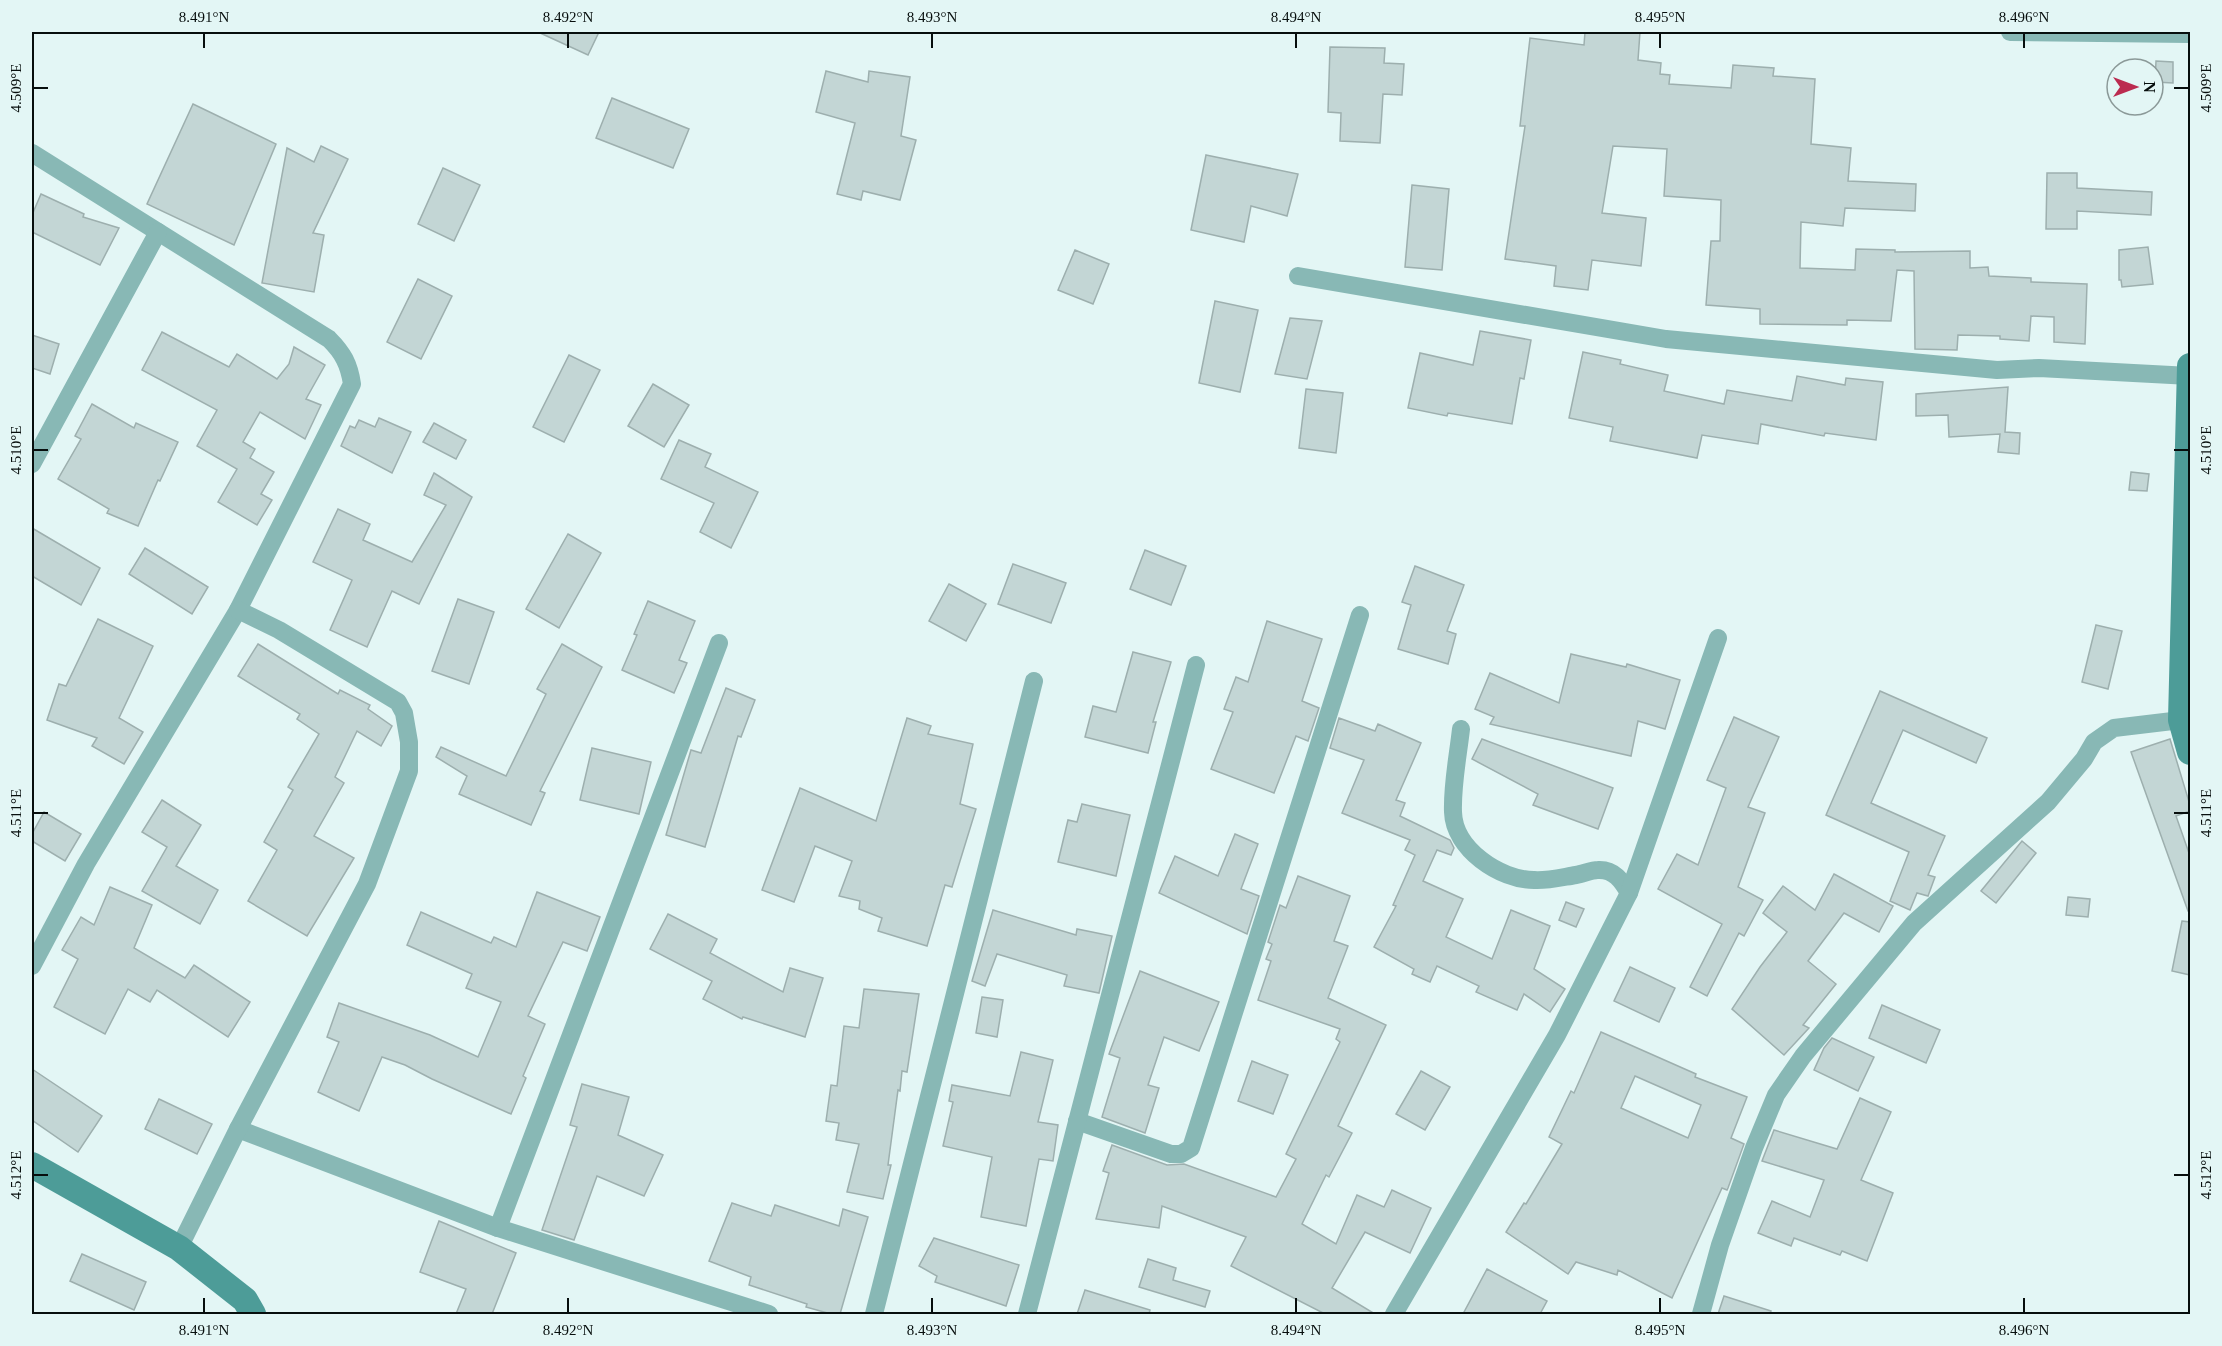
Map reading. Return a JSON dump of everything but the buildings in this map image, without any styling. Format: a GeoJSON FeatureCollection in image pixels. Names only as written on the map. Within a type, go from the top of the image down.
{"type":"FeatureCollection","features":[{"type":"Feature","properties":{"kind":"street"},"geometry":{"type":"LineString","coordinates":[[2010,32],[2190,34]]}},
{"type":"Feature","properties":{"kind":"street"},"geometry":{"type":"LineString","coordinates":[[32,153],[329,339],[342,351],[350,368],[352,384],[238,610],[86,864],[32,966]]}},
{"type":"Feature","properties":{"kind":"street"},"geometry":{"type":"LineString","coordinates":[[32,464],[158,232]]}},
{"type":"Feature","properties":{"kind":"street"},"geometry":{"type":"LineString","coordinates":[[1298,276],[1666,339],[1997,370],[2039,368],[2190,376]]}},
{"type":"Feature","properties":{"kind":"street"},"geometry":{"type":"LineString","coordinates":[[2190,366],[2181,720],[2190,752]]}},
{"type":"Feature","properties":{"kind":"street"},"geometry":{"type":"LineString","coordinates":[[179,1248],[238,1129],[367,884],[408,771],[409,742],[404,713],[398,702],[279,630],[238,610]]}},
{"type":"Feature","properties":{"kind":"street"},"geometry":{"type":"LineString","coordinates":[[1077,1121],[1171,1154],[1181,1154],[1191,1148],[1360,615]]}},
{"type":"Feature","properties":{"kind":"street"},"geometry":{"type":"LineString","coordinates":[[1394,1314],[1557,1035],[1629,893],[1718,638]]}},
{"type":"Feature","properties":{"kind":"street"},"geometry":{"type":"LineString","coordinates":[[498,1228],[719,643]]}},
{"type":"Feature","properties":{"kind":"street"},"geometry":{"type":"LineString","coordinates":[[1027,1314],[1196,665]]}},
{"type":"Feature","properties":{"kind":"street"},"geometry":{"type":"LineString","coordinates":[[874,1314],[1034,681]]}},
{"type":"Feature","properties":{"kind":"street"},"geometry":{"type":"LineString","coordinates":[[1701,1314],[1720,1245],[1754,1148],[1776,1095],[1803,1056],[1914,924],[2048,802],[2084,759],[2094,742],[2114,728],[2181,720]]}},
{"type":"Feature","properties":{"kind":"street"},"geometry":{"type":"LineString","coordinates":[[1461,729],[1453,813],[1468,848],[1489,866],[1510,876],[1534,880],[1576,875],[1599,869],[1611,872],[1622,880],[1629,893]]}},
{"type":"Feature","properties":{"kind":"street"},"geometry":{"type":"LineString","coordinates":[[238,1129],[498,1228],[770,1314]]}},
{"type":"Feature","properties":{"kind":"street"},"geometry":{"type":"LineString","coordinates":[[32,1165],[179,1248],[245,1300],[253,1314]]}}]}
